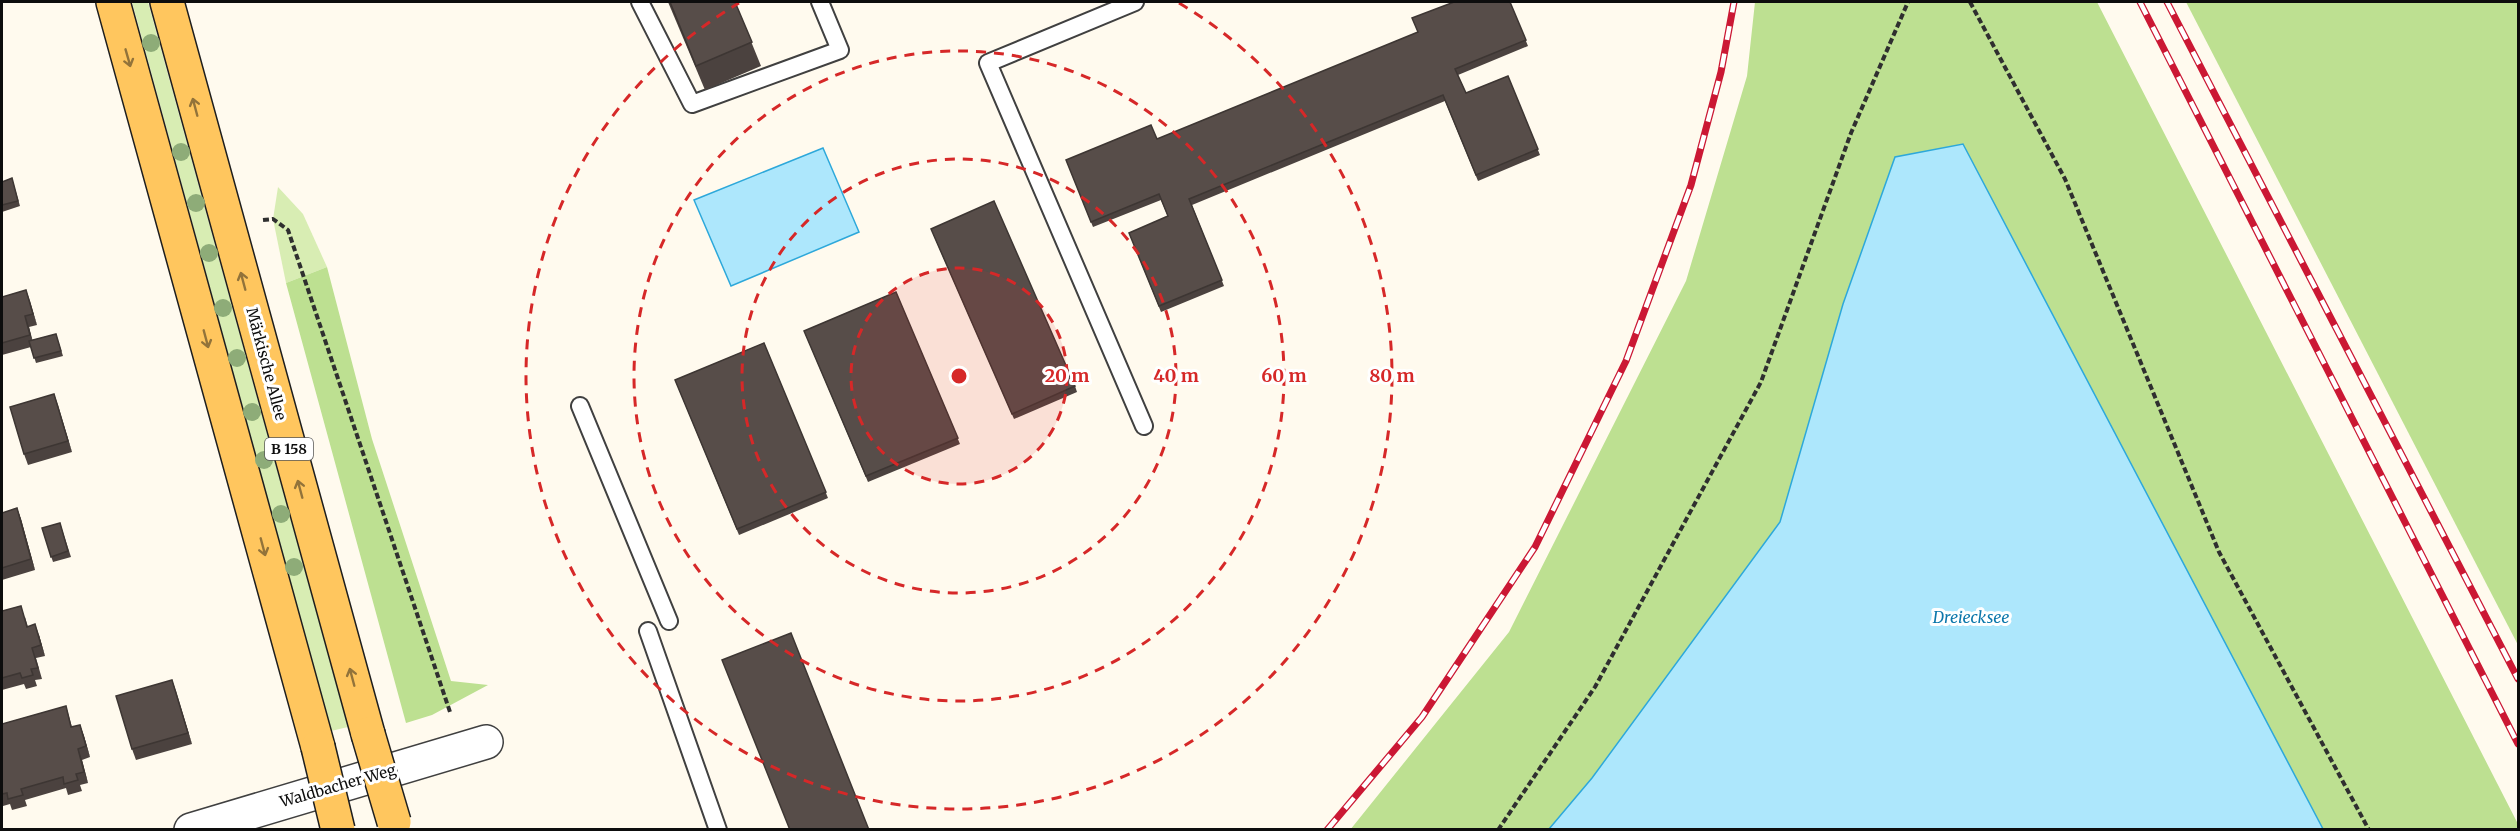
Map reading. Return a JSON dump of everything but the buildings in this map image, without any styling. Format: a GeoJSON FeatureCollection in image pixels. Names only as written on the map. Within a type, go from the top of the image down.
{"type":"FeatureCollection","features":[{"type":"Feature","properties":{"kind":"main road"},"geometry":{"type":"LineString","coordinates":[[112,2],[318,747],[338,830]]}},
{"type":"Feature","properties":{"kind":"main road","name":"Märkische Allee"},"geometry":{"type":"LineString","coordinates":[[167,2],[395,826]]}},
{"type":"Feature","properties":{"kind":"street","name":"Waldbacher Weg"},"geometry":{"type":"LineString","coordinates":[[190,830],[486,742]]}},
{"type":"Feature","properties":{"kind":"lane"},"geometry":{"type":"LineString","coordinates":[[640,2],[692,104],[840,50],[820,2]]}},
{"type":"Feature","properties":{"kind":"lane"},"geometry":{"type":"LineString","coordinates":[[1134,2],[988,63],[1144,426]]}},
{"type":"Feature","properties":{"kind":"lane"},"geometry":{"type":"LineString","coordinates":[[579,405],[669,621]]}},
{"type":"Feature","properties":{"kind":"lane"},"geometry":{"type":"LineString","coordinates":[[648,631],[718,830]]}},
{"type":"Feature","properties":{"kind":"path"},"geometry":{"type":"LineString","coordinates":[[1498,830],[1595,687],[1761,382],[1851,133],[1908,2]]}},
{"type":"Feature","properties":{"kind":"path"},"geometry":{"type":"LineString","coordinates":[[1970,2],[2066,179],[2219,552],[2369,830]]}},
{"type":"Feature","properties":{"kind":"path"},"geometry":{"type":"LineString","coordinates":[[259,220],[273,219],[288,230],[450,712]]}},
{"type":"Feature","properties":{"kind":"green space"},"geometry":{"type":"Polygon","coordinates":[[[132,2],[148,2],[348,727],[331,731],[132,2]]]}},
{"type":"Feature","properties":{"kind":"green space"},"geometry":{"type":"Polygon","coordinates":[[[1755,2],[2097,2],[2518,824],[2518,830],[2323,829],[1963,144],[1895,157],[1843,304],[1780,522],[1592,778],[1549,829],[1350,830],[1509,632],[1686,281],[1747,76],[1755,2]]]}},
{"type":"Feature","properties":{"kind":"green space"},"geometry":{"type":"Polygon","coordinates":[[[2186,2],[2518,2],[2518,645],[2489,589],[2186,2]]]}},
{"type":"Feature","properties":{"kind":"green space"},"geometry":{"type":"Polygon","coordinates":[[[278,187],[303,214],[327,267],[286,283],[273,219],[278,187]]]}},
{"type":"Feature","properties":{"kind":"green space"},"geometry":{"type":"Polygon","coordinates":[[[327,267],[372,439],[451,681],[488,685],[432,715],[406,723],[286,283],[327,267]]]}},
{"type":"Feature","properties":{"kind":"water","name":"Dreiecksee"},"geometry":{"type":"Polygon","coordinates":[[[1963,144],[2323,829],[1549,829],[1592,778],[1780,522],[1843,304],[1895,157],[1963,144]]]}},
{"type":"Feature","properties":{"kind":"water"},"geometry":{"type":"Polygon","coordinates":[[[823,148],[859,232],[731,286],[694,200],[823,148]]]}},
{"type":"Feature","properties":{"kind":"railway"},"geometry":{"type":"LineString","coordinates":[[1327,830],[1422,717],[1535,547],[1626,361],[1691,185],[1721,72],[1734,2]]}},
{"type":"Feature","properties":{"kind":"railway"},"geometry":{"type":"LineString","coordinates":[[2140,2],[2518,744]]}},
{"type":"Feature","properties":{"kind":"railway"},"geometry":{"type":"LineString","coordinates":[[2167,2],[2518,679]]}}]}
